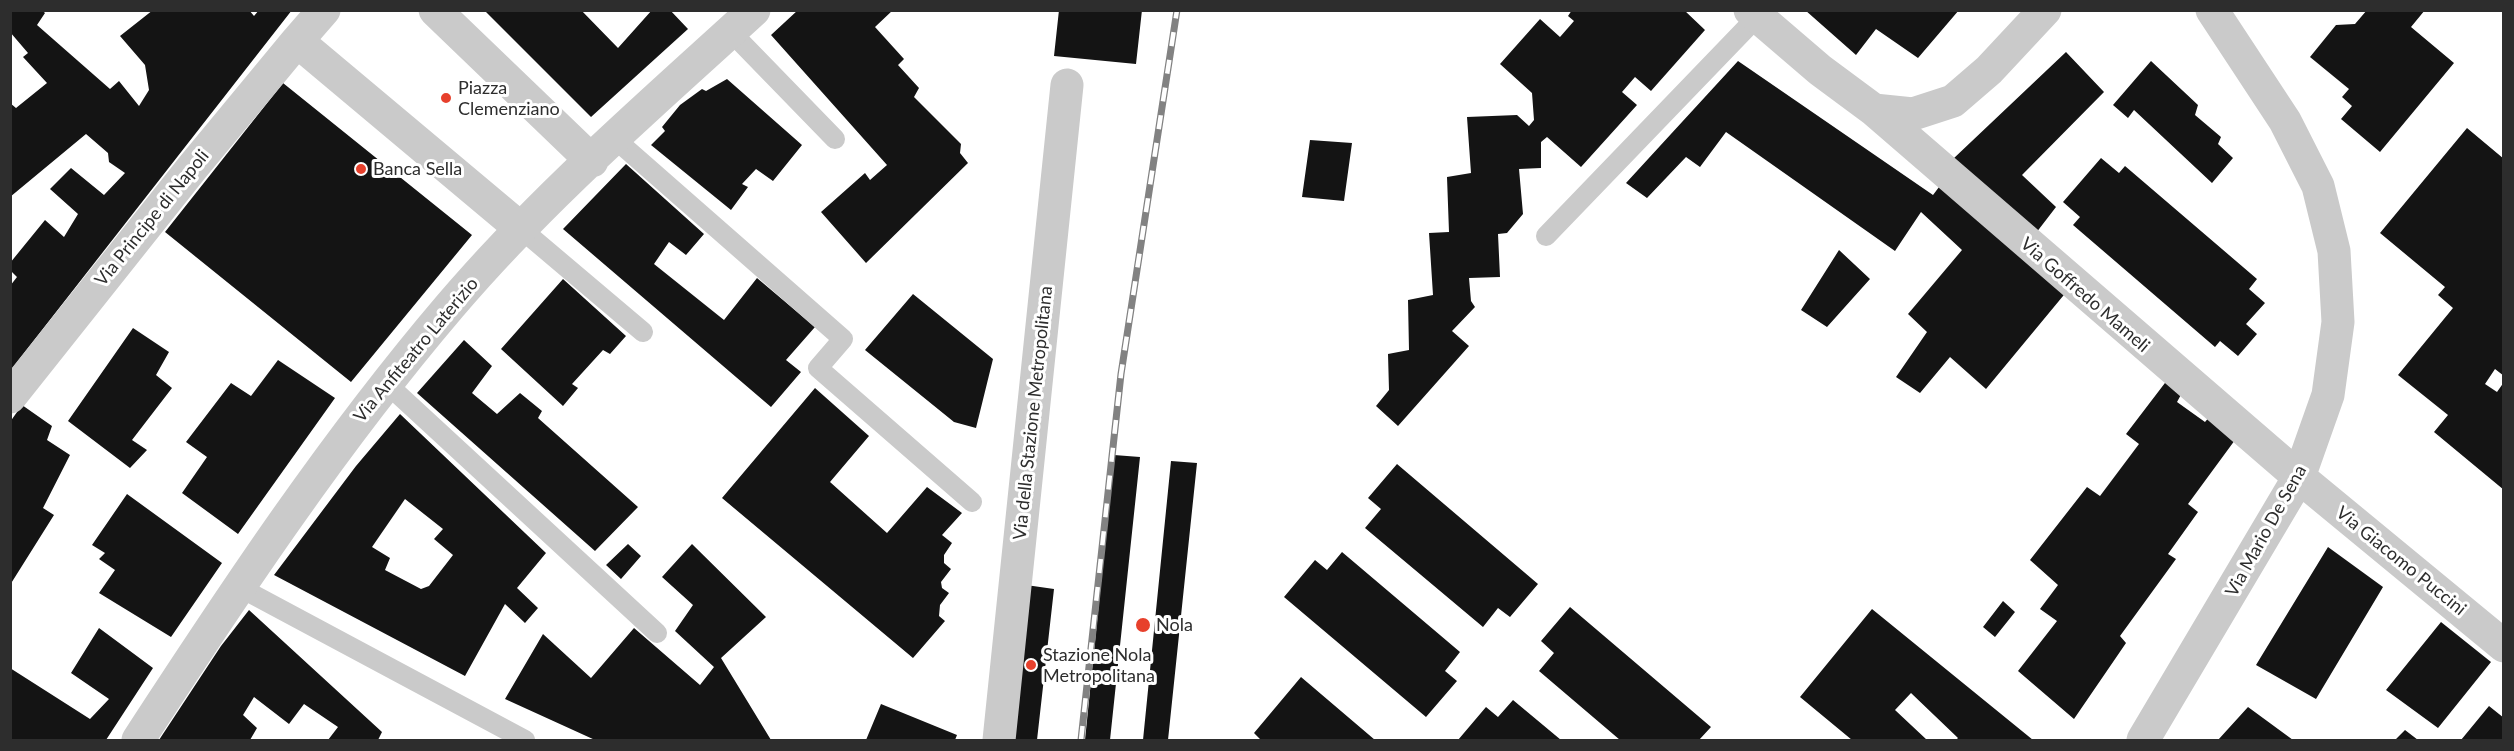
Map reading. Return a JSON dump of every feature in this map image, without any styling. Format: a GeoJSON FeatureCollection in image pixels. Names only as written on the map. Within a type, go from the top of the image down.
{"type":"FeatureCollection","features":[{"type":"Feature","properties":{"kind":"street"},"geometry":{"type":"LineString","coordinates":[[324,10],[297,42],[520,228]]}},
{"type":"Feature","properties":{"kind":"street"},"geometry":{"type":"LineString","coordinates":[[435,10],[592,161]]}},
{"type":"Feature","properties":{"kind":"street"},"geometry":{"type":"LineString","coordinates":[[1874,110],[1913,114],[1953,101],[1989,70],[2045,10]]}},
{"type":"Feature","properties":{"kind":"street","name":"Via Mario De Sena"},"geometry":{"type":"LineString","coordinates":[[2143,741],[2299,477],[2328,396],[2338,322],[2334,251],[2318,186],[2284,121],[2212,10]]}},
{"type":"Feature","properties":{"kind":"street","name":"Via Goffredo Mameli"},"geometry":{"type":"LineString","coordinates":[[1753,14],[1874,110],[2299,477]]}},
{"type":"Feature","properties":{"kind":"street","name":"Via Anfiteatro Laterizio"},"geometry":{"type":"LineString","coordinates":[[138,741],[239,587],[333,451],[450,305],[520,228],[742,21]]}},
{"type":"Feature","properties":{"kind":"street","name":"Via Principe di Napoli"},"geometry":{"type":"LineString","coordinates":[[10,397],[206,150],[297,42]]}},
{"type":"Feature","properties":{"kind":"street","name":"Via della Stazione Metropolitana"},"geometry":{"type":"LineString","coordinates":[[999,741],[1067,85]]}},
{"type":"Feature","properties":{"kind":"street","name":"Via Giacomo Puccini"},"geometry":{"type":"LineString","coordinates":[[2299,477],[2504,646]]}},
{"type":"Feature","properties":{"kind":"lane"},"geometry":{"type":"LineString","coordinates":[[1546,236],[1753,14]]}},
{"type":"Feature","properties":{"kind":"lane"},"geometry":{"type":"LineString","coordinates":[[742,21],[835,139]]}},
{"type":"Feature","properties":{"kind":"lane"},"geometry":{"type":"LineString","coordinates":[[615,139],[843,339],[818,369],[972,502]]}},
{"type":"Feature","properties":{"kind":"lane"},"geometry":{"type":"LineString","coordinates":[[520,228],[643,332]]}},
{"type":"Feature","properties":{"kind":"lane"},"geometry":{"type":"LineString","coordinates":[[386,383],[657,633]]}},
{"type":"Feature","properties":{"kind":"lane"},"geometry":{"type":"LineString","coordinates":[[239,587],[525,741]]}},
{"type":"Feature","properties":{"kind":"building"},"geometry":{"type":"Polygon","coordinates":[[[10,10],[42,10],[45,13],[37,25],[110,89],[119,81],[139,106],[149,90],[145,65],[120,36],[153,10],[249,10],[254,16],[259,10],[292,10],[10,371],[10,286],[17,277],[10,270],[10,263],[45,220],[64,237],[78,214],[50,189],[71,168],[104,195],[125,173],[109,162],[108,153],[86,134],[10,197],[10,103],[16,108],[47,83],[23,57],[28,53],[10,32],[10,10]]]}},
{"type":"Feature","properties":{"kind":"building"},"geometry":{"type":"Polygon","coordinates":[[[484,10],[581,10],[618,48],[652,10],[670,10],[688,29],[591,117],[484,10]]]}},
{"type":"Feature","properties":{"kind":"building"},"geometry":{"type":"Polygon","coordinates":[[[798,10],[893,10],[875,27],[904,59],[898,65],[919,88],[914,97],[961,144],[960,153],[968,163],[866,263],[821,212],[865,173],[870,180],[887,165],[771,35],[798,10]]]}},
{"type":"Feature","properties":{"kind":"building"},"geometry":{"type":"Polygon","coordinates":[[[1059,10],[1142,10],[1136,64],[1054,56],[1059,10]]]}},
{"type":"Feature","properties":{"kind":"building"},"geometry":{"type":"Polygon","coordinates":[[[1572,10],[1684,10],[1705,30],[1651,91],[1635,77],[1622,92],[1637,105],[1581,167],[1547,137],[1541,142],[1541,168],[1519,169],[1523,214],[1507,233],[1498,234],[1500,277],[1469,278],[1471,301],[1475,307],[1452,331],[1469,346],[1398,426],[1376,406],[1389,390],[1388,354],[1409,350],[1408,300],[1433,295],[1429,233],[1449,232],[1447,177],[1471,173],[1467,117],[1517,115],[1529,126],[1534,120],[1532,93],[1500,64],[1540,19],[1560,37],[1574,21],[1568,16],[1572,10]]]}},
{"type":"Feature","properties":{"kind":"building"},"geometry":{"type":"Polygon","coordinates":[[[1805,10],[1959,10],[1918,58],[1876,29],[1856,55],[1805,10]]]}},
{"type":"Feature","properties":{"kind":"building"},"geometry":{"type":"Polygon","coordinates":[[[2367,10],[2425,10],[2411,27],[2454,63],[2380,152],[2341,119],[2352,106],[2342,97],[2349,89],[2310,57],[2336,25],[2355,24],[2367,10]]]}},
{"type":"Feature","properties":{"kind":"building"},"geometry":{"type":"Polygon","coordinates":[[[2066,52],[2104,92],[2022,175],[2056,207],[2036,233],[1953,159],[2066,52]]]}},
{"type":"Feature","properties":{"kind":"building"},"geometry":{"type":"Polygon","coordinates":[[[1738,61],[1933,195],[1942,183],[2068,290],[1986,389],[1950,357],[1920,393],[1896,377],[1927,332],[1908,314],[1962,250],[1921,212],[1895,251],[1726,132],[1700,167],[1686,157],[1647,198],[1626,183],[1738,61]]]}},
{"type":"Feature","properties":{"kind":"building"},"geometry":{"type":"Polygon","coordinates":[[[2151,61],[2198,105],[2195,115],[2221,137],[2218,144],[2233,158],[2212,183],[2134,110],[2128,118],[2113,105],[2151,61]]]}},
{"type":"Feature","properties":{"kind":"building"},"geometry":{"type":"Polygon","coordinates":[[[727,79],[802,145],[773,181],[756,169],[742,184],[748,187],[731,210],[651,145],[665,131],[662,127],[680,105],[702,89],[706,91],[727,79]]]}},
{"type":"Feature","properties":{"kind":"building"},"geometry":{"type":"Polygon","coordinates":[[[283,83],[472,235],[351,382],[165,232],[283,83]]]}},
{"type":"Feature","properties":{"kind":"building"},"geometry":{"type":"Polygon","coordinates":[[[2467,128],[2504,159],[2504,376],[2495,369],[2485,384],[2497,392],[2504,382],[2504,490],[2434,432],[2448,415],[2398,375],[2453,308],[2438,295],[2445,287],[2380,233],[2467,128]]]}},
{"type":"Feature","properties":{"kind":"building"},"geometry":{"type":"Polygon","coordinates":[[[1310,140],[1352,143],[1344,201],[1302,197],[1310,140]]]}},
{"type":"Feature","properties":{"kind":"building"},"geometry":{"type":"Polygon","coordinates":[[[2101,158],[2119,173],[2125,166],[2257,279],[2249,289],[2265,303],[2246,324],[2257,334],[2238,356],[2220,341],[2215,347],[2073,225],[2080,217],[2063,202],[2101,158]]]}},
{"type":"Feature","properties":{"kind":"building"},"geometry":{"type":"Polygon","coordinates":[[[626,164],[704,234],[686,255],[669,242],[654,264],[724,320],[757,278],[815,327],[786,360],[801,372],[771,407],[563,229],[626,164]]]}},
{"type":"Feature","properties":{"kind":"building"},"geometry":{"type":"Polygon","coordinates":[[[1839,250],[1870,279],[1827,327],[1801,310],[1839,250]]]}},
{"type":"Feature","properties":{"kind":"building"},"geometry":{"type":"Polygon","coordinates":[[[563,279],[626,336],[610,354],[603,350],[572,384],[578,388],[563,406],[501,349],[563,279]]]}},
{"type":"Feature","properties":{"kind":"building"},"geometry":{"type":"Polygon","coordinates":[[[913,294],[993,359],[976,428],[954,422],[865,350],[913,294]]]}},
{"type":"Feature","properties":{"kind":"building"},"geometry":{"type":"Polygon","coordinates":[[[133,328],[169,352],[156,375],[172,388],[132,440],[147,450],[130,468],[68,421],[133,328]]]}},
{"type":"Feature","properties":{"kind":"building"},"geometry":{"type":"Polygon","coordinates":[[[464,340],[492,366],[472,393],[497,414],[520,393],[542,411],[538,418],[638,507],[595,551],[417,393],[464,340]]]}},
{"type":"Feature","properties":{"kind":"building"},"geometry":{"type":"Polygon","coordinates":[[[278,360],[335,398],[238,534],[182,493],[207,457],[186,442],[231,383],[251,396],[278,360]]]}},
{"type":"Feature","properties":{"kind":"building"},"geometry":{"type":"Polygon","coordinates":[[[2168,379],[2183,391],[2177,402],[2205,422],[2210,416],[2235,440],[2188,504],[2198,512],[2168,554],[2176,559],[2120,636],[2126,643],[2074,719],[2018,671],[2057,621],[2040,609],[2058,585],[2030,560],[2087,487],[2100,496],[2139,444],[2126,434],[2168,379]]]}},
{"type":"Feature","properties":{"kind":"building"},"geometry":{"type":"Polygon","coordinates":[[[815,388],[869,436],[830,482],[887,533],[927,487],[962,513],[942,535],[952,543],[944,555],[944,563],[951,569],[941,582],[942,588],[949,593],[940,605],[939,616],[945,621],[913,658],[722,498],[815,388]]]}},
{"type":"Feature","properties":{"kind":"building"},"geometry":{"type":"Polygon","coordinates":[[[22,405],[52,426],[47,440],[70,455],[43,508],[54,515],[10,585],[10,422],[22,405]]]}},
{"type":"Feature","properties":{"kind":"building"},"geometry":{"type":"Polygon","coordinates":[[[400,414],[546,553],[517,588],[538,608],[525,623],[505,604],[465,676],[274,575],[356,466],[400,414]],[[405,499],[372,547],[390,558],[385,570],[421,589],[429,586],[453,555],[434,539],[443,529],[405,499]]]}},
{"type":"Feature","properties":{"kind":"building"},"geometry":{"type":"Polygon","coordinates":[[[1114,455],[1140,457],[1110,740],[1085,740],[1114,455]]]}},
{"type":"Feature","properties":{"kind":"building"},"geometry":{"type":"Polygon","coordinates":[[[1171,461],[1197,463],[1168,740],[1143,740],[1171,461]]]}},
{"type":"Feature","properties":{"kind":"building"},"geometry":{"type":"Polygon","coordinates":[[[1397,464],[1538,584],[1510,617],[1498,608],[1483,627],[1365,528],[1381,509],[1368,498],[1397,464]]]}},
{"type":"Feature","properties":{"kind":"building"},"geometry":{"type":"Polygon","coordinates":[[[127,494],[222,563],[171,637],[99,593],[115,570],[99,559],[105,553],[92,545],[127,494]]]}},
{"type":"Feature","properties":{"kind":"building"},"geometry":{"type":"Polygon","coordinates":[[[628,544],[641,556],[621,579],[606,565],[628,544]]]}},
{"type":"Feature","properties":{"kind":"building"},"geometry":{"type":"Polygon","coordinates":[[[692,544],[766,617],[721,658],[771,740],[595,740],[505,699],[543,634],[591,678],[634,628],[700,685],[714,667],[675,631],[693,605],[662,577],[692,544]]]}},
{"type":"Feature","properties":{"kind":"building"},"geometry":{"type":"Polygon","coordinates":[[[2328,547],[2383,587],[2316,699],[2256,665],[2328,547]]]}},
{"type":"Feature","properties":{"kind":"building"},"geometry":{"type":"Polygon","coordinates":[[[1342,552],[1460,652],[1445,671],[1457,681],[1426,717],[1284,597],[1315,560],[1327,570],[1342,552]]]}},
{"type":"Feature","properties":{"kind":"building","name":"Stazione Nola Metropolitana"},"geometry":{"type":"Polygon","coordinates":[[[1026,585],[1054,589],[1037,740],[1009,740],[1026,585]]]}},
{"type":"Feature","properties":{"kind":"building"},"geometry":{"type":"Polygon","coordinates":[[[2003,601],[2015,612],[1995,637],[1983,627],[2003,601]]]}},
{"type":"Feature","properties":{"kind":"building"},"geometry":{"type":"Polygon","coordinates":[[[1570,607],[1711,727],[1699,740],[1620,740],[1539,671],[1554,653],[1541,641],[1570,607]]]}},
{"type":"Feature","properties":{"kind":"building"},"geometry":{"type":"Polygon","coordinates":[[[1872,609],[2033,740],[1956,740],[1958,738],[1911,693],[1895,710],[1927,740],[1852,740],[1800,697],[1872,609]]]}},
{"type":"Feature","properties":{"kind":"building"},"geometry":{"type":"Polygon","coordinates":[[[249,610],[382,732],[378,740],[328,740],[338,727],[304,704],[289,724],[254,697],[243,715],[257,728],[250,740],[159,740],[221,646],[249,610]]]}},
{"type":"Feature","properties":{"kind":"building"},"geometry":{"type":"Polygon","coordinates":[[[2441,622],[2491,662],[2438,728],[2386,690],[2441,622]]]}},
{"type":"Feature","properties":{"kind":"building"},"geometry":{"type":"Polygon","coordinates":[[[99,628],[153,668],[106,740],[10,740],[10,668],[90,719],[109,699],[71,673],[99,628]]]}},
{"type":"Feature","properties":{"kind":"building"},"geometry":{"type":"Polygon","coordinates":[[[1301,677],[1375,740],[1261,740],[1254,733],[1301,677]]]}},
{"type":"Feature","properties":{"kind":"building"},"geometry":{"type":"Polygon","coordinates":[[[1513,700],[1561,740],[1458,740],[1486,707],[1498,717],[1513,700]]]}},
{"type":"Feature","properties":{"kind":"building"},"geometry":{"type":"Polygon","coordinates":[[[881,704],[957,735],[955,740],[866,740],[881,704]]]}},
{"type":"Feature","properties":{"kind":"building"},"geometry":{"type":"Polygon","coordinates":[[[2489,706],[2504,718],[2504,740],[2461,740],[2489,706]]]}},
{"type":"Feature","properties":{"kind":"building"},"geometry":{"type":"Polygon","coordinates":[[[2248,707],[2293,740],[2218,740],[2248,707]]]}},
{"type":"Feature","properties":{"kind":"building"},"geometry":{"type":"Polygon","coordinates":[[[2405,730],[2418,740],[2395,740],[2405,730]]]}},
{"type":"Feature","properties":{"kind":"railway"},"geometry":{"type":"LineString","coordinates":[[1081,740],[1121,374],[1177,10]]}},
{"type":"Feature","properties":{"kind":"place","name":"Piazza Clemenziano"},"geometry":{"type":"Point","coordinates":[446,98]}},
{"type":"Feature","properties":{"kind":"place","name":"Banca Sella"},"geometry":{"type":"Point","coordinates":[361,169]}},
{"type":"Feature","properties":{"kind":"place","name":"Nola"},"geometry":{"type":"Point","coordinates":[1143,625]}},
{"type":"Feature","properties":{"kind":"place","name":"Stazione Nola Metropolitana"},"geometry":{"type":"Point","coordinates":[1031,665]}}]}
